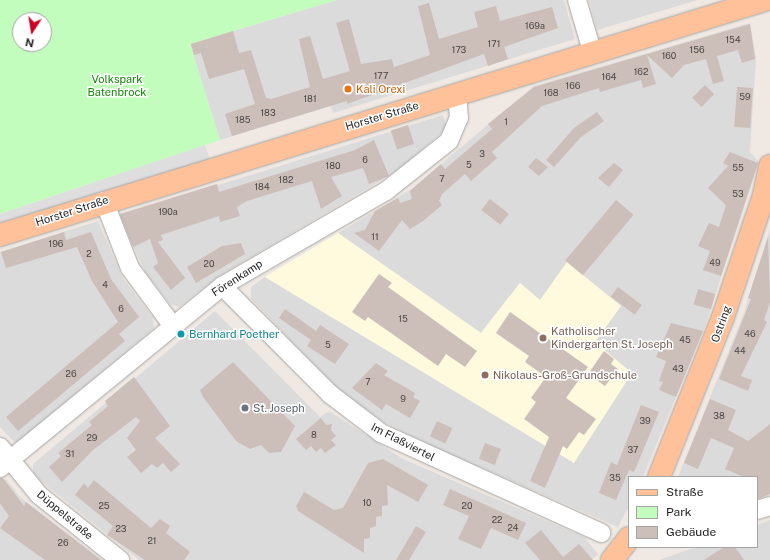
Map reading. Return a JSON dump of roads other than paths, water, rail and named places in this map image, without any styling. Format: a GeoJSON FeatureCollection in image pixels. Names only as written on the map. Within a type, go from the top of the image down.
{"type":"FeatureCollection","features":[{"type":"Feature","properties":{"kind":"main road","name":"Horster Straße"},"geometry":{"type":"LineString","coordinates":[[0,235],[104,201],[592,51],[765,0]]}},
{"type":"Feature","properties":{"kind":"main road","name":"Ostring"},"geometry":{"type":"LineString","coordinates":[[659,476],[723,317],[764,195],[770,166]]}},
{"type":"Feature","properties":{"kind":"main road"},"geometry":{"type":"LineString","coordinates":[[612,560],[628,539]]}},
{"type":"Feature","properties":{"kind":"street"},"geometry":{"type":"LineString","coordinates":[[577,0],[592,51]]}},
{"type":"Feature","properties":{"kind":"street","name":"Förenkamp"},"geometry":{"type":"LineString","coordinates":[[3,459],[222,286],[386,191],[449,141],[459,118],[457,93]]}},
{"type":"Feature","properties":{"kind":"street"},"geometry":{"type":"LineString","coordinates":[[104,201],[130,268],[171,326]]}},
{"type":"Feature","properties":{"kind":"street","name":"Im Flaßviertel"},"geometry":{"type":"LineString","coordinates":[[222,286],[330,394],[381,433],[601,533]]}},
{"type":"Feature","properties":{"kind":"street","name":"Düppelstraße"},"geometry":{"type":"LineString","coordinates":[[3,459],[39,495],[120,560]]}},
{"type":"Feature","properties":{"kind":"street"},"geometry":{"type":"LineString","coordinates":[[758,510],[770,506]]}},
{"type":"Feature","properties":{"kind":"place","name":"Kali Orexi"},"geometry":{"type":"Point","coordinates":[348,89]}},
{"type":"Feature","properties":{"kind":"place","name":"Bernhard Poether"},"geometry":{"type":"Point","coordinates":[181,334]}},
{"type":"Feature","properties":{"kind":"place","name":"Katholischer Kindergarten St. Joseph"},"geometry":{"type":"Point","coordinates":[543,338]}},
{"type":"Feature","properties":{"kind":"place","name":"Nikolaus-Groß-Grundschule"},"geometry":{"type":"Point","coordinates":[485,375]}},
{"type":"Feature","properties":{"kind":"place","name":"St. Joseph"},"geometry":{"type":"Point","coordinates":[245,408]}},
{"type":"Feature","properties":{"kind":"park label","name":"Volkspark Batenbrock"},"geometry":{"type":"Point","coordinates":[117,86]}}]}
